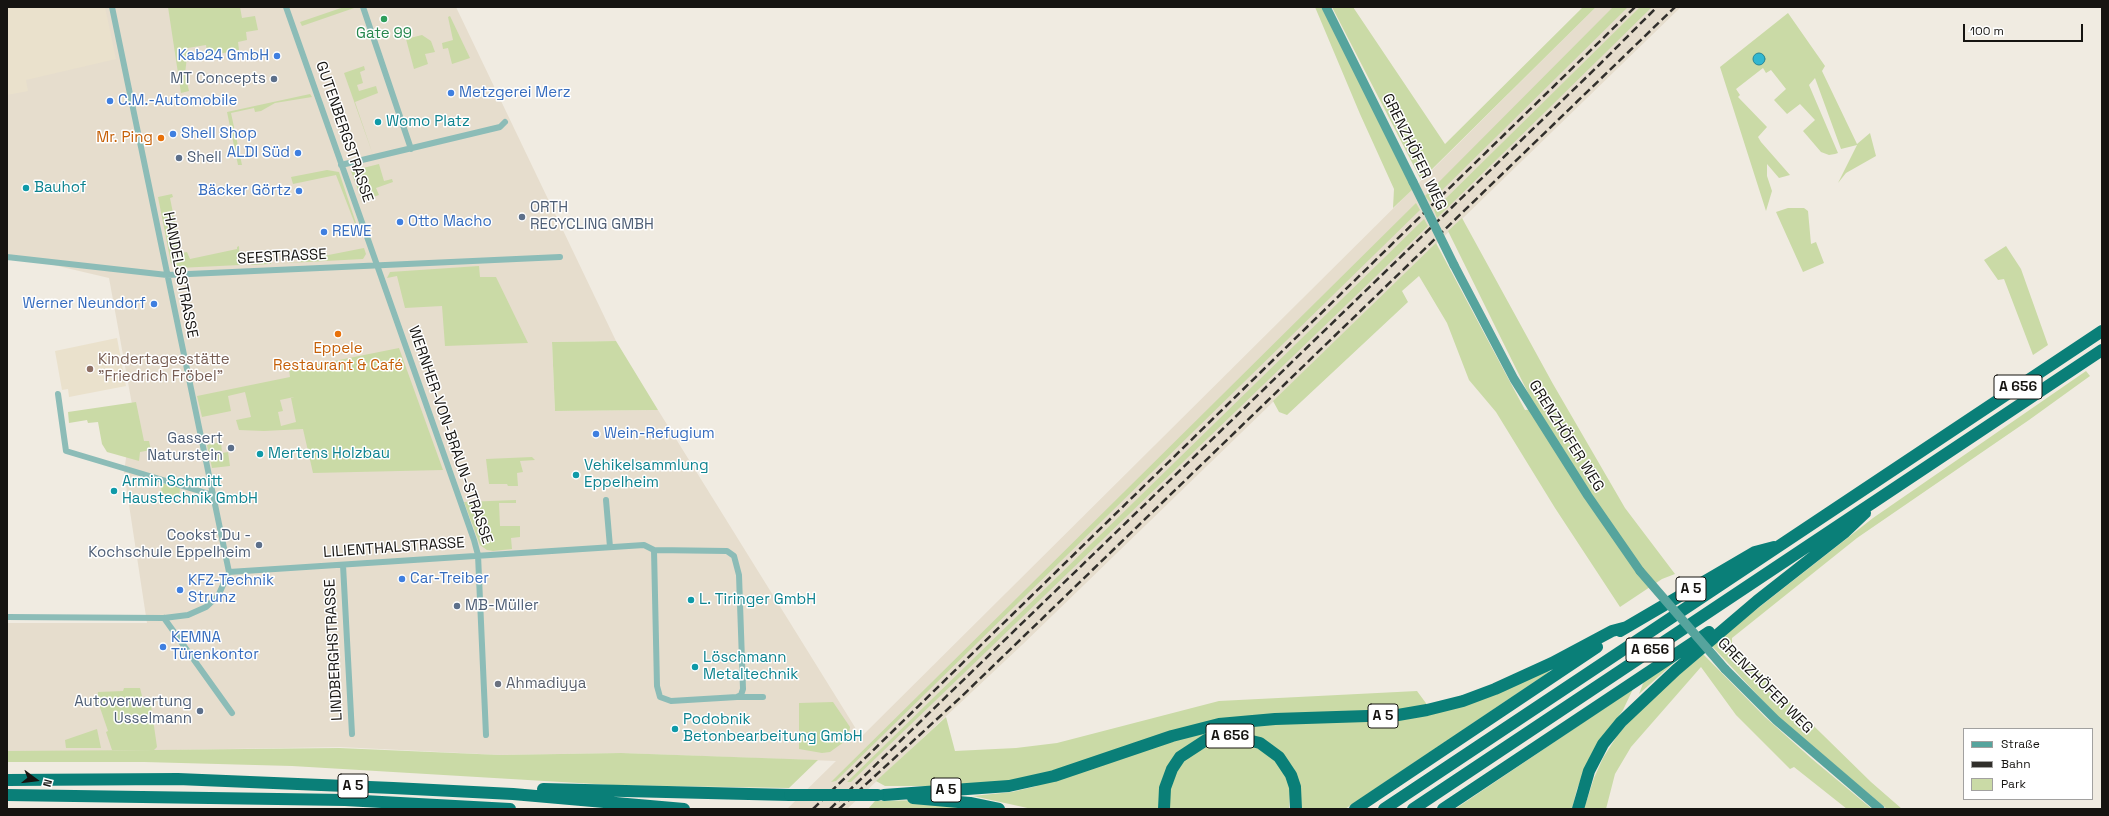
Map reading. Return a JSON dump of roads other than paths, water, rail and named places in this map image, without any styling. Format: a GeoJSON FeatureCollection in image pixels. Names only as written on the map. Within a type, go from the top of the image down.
{"type":"FeatureCollection","features":[{"type":"Feature","properties":{"kind":"highway","name":"A 656"},"geometry":{"type":"LineString","coordinates":[[1384,809],[2102,332]]}},
{"type":"Feature","properties":{"kind":"highway","name":"A 656"},"geometry":{"type":"LineString","coordinates":[[1413,809],[2102,350]]}},
{"type":"Feature","properties":{"kind":"highway","name":"A 656"},"geometry":{"type":"LineString","coordinates":[[1578,809],[1589,771],[1604,744],[1621,722],[1676,670],[1757,600],[1845,532],[1888,492]]}},
{"type":"Feature","properties":{"kind":"highway","name":"A 5"},"geometry":{"type":"LineString","coordinates":[[881,795],[1009,786],[1054,776],[1172,736],[1219,724],[1275,719],[1398,715],[1427,710],[1463,701],[1495,689],[1545,666],[1612,631],[1627,627],[1755,552],[1782,545]]}},
{"type":"Feature","properties":{"kind":"highway","name":"A 656"},"geometry":{"type":"LineString","coordinates":[[1443,809],[1757,600]]}},
{"type":"Feature","properties":{"kind":"highway"},"geometry":{"type":"LineString","coordinates":[[1355,809],[1627,627]]}},
{"type":"Feature","properties":{"kind":"highway","name":"A 656"},"geometry":{"type":"LineString","coordinates":[[1164,809],[1164,794],[1168,778],[1180,757],[1197,744],[1206,740],[1231,736],[1260,743],[1279,756],[1291,775],[1295,787],[1296,809]]}},
{"type":"Feature","properties":{"kind":"highway","name":"A 5"},"geometry":{"type":"LineString","coordinates":[[7,780],[186,779],[513,794],[684,809]]}},
{"type":"Feature","properties":{"kind":"highway","name":"A 5"},"geometry":{"type":"LineString","coordinates":[[513,794],[534,789],[790,795],[881,795],[970,803],[999,809]]}},
{"type":"Feature","properties":{"kind":"highway","name":"A 5"},"geometry":{"type":"LineString","coordinates":[[7,795],[345,800],[510,809]]}},
{"type":"Feature","properties":{"kind":"highway"},"geometry":{"type":"LineString","coordinates":[[345,800],[389,809]]}},
{"type":"Feature","properties":{"kind":"main road","name":"GRENZHÖFER WEG"},"geometry":{"type":"LineString","coordinates":[[1326,7],[1454,265],[1514,379],[1588,496],[1640,571],[1725,669],[1776,720],[1880,809]]}},
{"type":"Feature","properties":{"kind":"street","name":"HANDELSSTRASSE"},"geometry":{"type":"LineString","coordinates":[[112,7],[229,572]]}},
{"type":"Feature","properties":{"kind":"street","name":"GUTENBERGSTRASSE"},"geometry":{"type":"LineString","coordinates":[[286,7],[377,266]]}},
{"type":"Feature","properties":{"kind":"street"},"geometry":{"type":"LineString","coordinates":[[363,7],[411,149]]}},
{"type":"Feature","properties":{"kind":"street"},"geometry":{"type":"LineString","coordinates":[[341,165],[500,127],[505,122]]}},
{"type":"Feature","properties":{"kind":"street","name":"SEESTRASSE"},"geometry":{"type":"LineString","coordinates":[[7,257],[168,275],[560,256]]}},
{"type":"Feature","properties":{"kind":"street","name":"WERNHER-VON-BRAUN-STRASSE"},"geometry":{"type":"LineString","coordinates":[[377,266],[478,555],[486,735]]}},
{"type":"Feature","properties":{"kind":"street"},"geometry":{"type":"LineString","coordinates":[[58,394],[66,451],[213,496]]}},
{"type":"Feature","properties":{"kind":"street"},"geometry":{"type":"LineString","coordinates":[[606,500],[610,547]]}},
{"type":"Feature","properties":{"kind":"street","name":"LILIENTHALSTRASSE"},"geometry":{"type":"LineString","coordinates":[[229,572],[644,545],[654,550],[719,550],[734,556],[738,567],[743,689],[741,694],[737,697]]}},
{"type":"Feature","properties":{"kind":"street"},"geometry":{"type":"LineString","coordinates":[[654,550],[657,686],[660,697],[671,701],[763,697]]}},
{"type":"Feature","properties":{"kind":"street","name":"LINDBERGHSTRASSE"},"geometry":{"type":"LineString","coordinates":[[343,565],[352,734]]}},
{"type":"Feature","properties":{"kind":"street"},"geometry":{"type":"LineString","coordinates":[[7,617],[164,618],[188,615],[206,607],[218,596],[229,572]]}},
{"type":"Feature","properties":{"kind":"street"},"geometry":{"type":"LineString","coordinates":[[164,618],[232,712]]}},
{"type":"Feature","properties":{"kind":"water"},"geometry":{"type":"Polygon","coordinates":[[[1757,53],[1761,53],[1765,59],[1761,65],[1757,65],[1753,61],[1753,57],[1757,53]]]}},
{"type":"Feature","properties":{"kind":"railway"},"geometry":{"type":"LineString","coordinates":[[813,809],[1635,7]]}},
{"type":"Feature","properties":{"kind":"railway"},"geometry":{"type":"LineString","coordinates":[[830,809],[1599,65],[1657,7]]}},
{"type":"Feature","properties":{"kind":"railway"},"geometry":{"type":"LineString","coordinates":[[839,809],[961,697],[1675,7]]}},
{"type":"Feature","properties":{"kind":"place","name":"Gate 99"},"geometry":{"type":"Point","coordinates":[384,19]}},
{"type":"Feature","properties":{"kind":"place","name":"Kab24 GmbH"},"geometry":{"type":"Point","coordinates":[277,56]}},
{"type":"Feature","properties":{"kind":"place","name":"MT Concepts"},"geometry":{"type":"Point","coordinates":[274,79]}},
{"type":"Feature","properties":{"kind":"place","name":"Metzgerei Merz"},"geometry":{"type":"Point","coordinates":[451,93]}},
{"type":"Feature","properties":{"kind":"place","name":"C.M.-Automobile"},"geometry":{"type":"Point","coordinates":[110,101]}},
{"type":"Feature","properties":{"kind":"place","name":"Womo Platz"},"geometry":{"type":"Point","coordinates":[378,122]}},
{"type":"Feature","properties":{"kind":"place","name":"Shell Shop"},"geometry":{"type":"Point","coordinates":[173,134]}},
{"type":"Feature","properties":{"kind":"place","name":"Mr. Ping"},"geometry":{"type":"Point","coordinates":[161,138]}},
{"type":"Feature","properties":{"kind":"place","name":"ALDI Süd"},"geometry":{"type":"Point","coordinates":[298,153]}},
{"type":"Feature","properties":{"kind":"place","name":"Shell"},"geometry":{"type":"Point","coordinates":[179,158]}},
{"type":"Feature","properties":{"kind":"place","name":"Bauhof"},"geometry":{"type":"Point","coordinates":[26,188]}},
{"type":"Feature","properties":{"kind":"place","name":"Bäcker Görtz"},"geometry":{"type":"Point","coordinates":[299,191]}},
{"type":"Feature","properties":{"kind":"place","name":"ORTH RECYCLING GMBH"},"geometry":{"type":"Point","coordinates":[522,217]}},
{"type":"Feature","properties":{"kind":"place","name":"Otto Macho"},"geometry":{"type":"Point","coordinates":[400,222]}},
{"type":"Feature","properties":{"kind":"place","name":"REWE"},"geometry":{"type":"Point","coordinates":[324,232]}},
{"type":"Feature","properties":{"kind":"place","name":"Werner Neundorf"},"geometry":{"type":"Point","coordinates":[154,304]}},
{"type":"Feature","properties":{"kind":"place","name":"Eppele Restaurant & Café"},"geometry":{"type":"Point","coordinates":[338,334]}},
{"type":"Feature","properties":{"kind":"place","name":"Kindertagesstätte \"Friedrich Fröbel\""},"geometry":{"type":"Point","coordinates":[90,369]}},
{"type":"Feature","properties":{"kind":"place","name":"Wein-Refugium"},"geometry":{"type":"Point","coordinates":[596,434]}},
{"type":"Feature","properties":{"kind":"place","name":"Gassert Naturstein"},"geometry":{"type":"Point","coordinates":[231,448]}},
{"type":"Feature","properties":{"kind":"place","name":"Mertens Holzbau"},"geometry":{"type":"Point","coordinates":[260,454]}},
{"type":"Feature","properties":{"kind":"place","name":"Vehikelsammlung Eppelheim"},"geometry":{"type":"Point","coordinates":[576,475]}},
{"type":"Feature","properties":{"kind":"place","name":"Armin Schmitt Haustechnik GmbH"},"geometry":{"type":"Point","coordinates":[114,491]}},
{"type":"Feature","properties":{"kind":"place","name":"Cookst Du - Kochschule Eppelheim"},"geometry":{"type":"Point","coordinates":[259,545]}},
{"type":"Feature","properties":{"kind":"place","name":"Car-Treiber"},"geometry":{"type":"Point","coordinates":[402,579]}},
{"type":"Feature","properties":{"kind":"place","name":"KFZ-Technik Strunz"},"geometry":{"type":"Point","coordinates":[180,590]}},
{"type":"Feature","properties":{"kind":"place","name":"L. Tiringer GmbH"},"geometry":{"type":"Point","coordinates":[691,600]}},
{"type":"Feature","properties":{"kind":"place","name":"MB-Müller"},"geometry":{"type":"Point","coordinates":[457,606]}},
{"type":"Feature","properties":{"kind":"place","name":"KEMNA Türenkontor"},"geometry":{"type":"Point","coordinates":[163,647]}},
{"type":"Feature","properties":{"kind":"place","name":"Löschmann Metaltechnik"},"geometry":{"type":"Point","coordinates":[695,667]}},
{"type":"Feature","properties":{"kind":"place","name":"Ahmadiyya"},"geometry":{"type":"Point","coordinates":[498,684]}},
{"type":"Feature","properties":{"kind":"place","name":"Autoverwertung Usselmann"},"geometry":{"type":"Point","coordinates":[200,711]}},
{"type":"Feature","properties":{"kind":"place","name":"Podobnik Betonbearbeitung GmbH"},"geometry":{"type":"Point","coordinates":[675,729]}}]}
